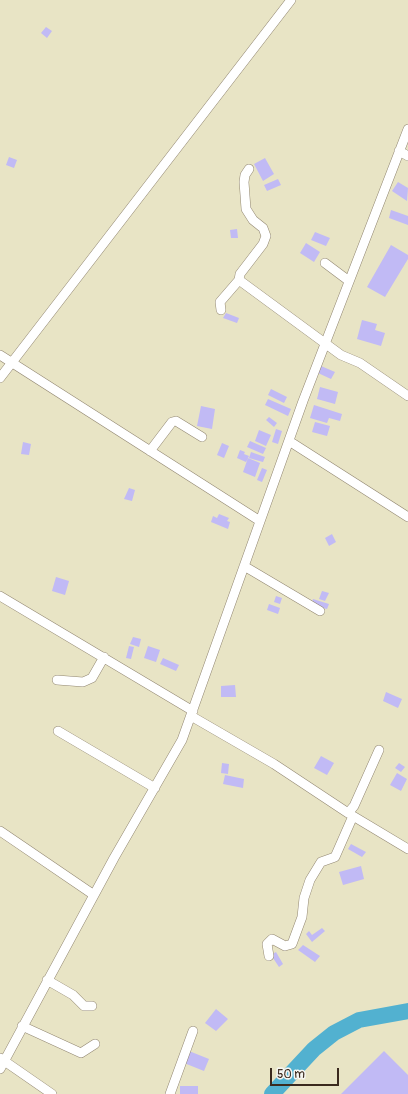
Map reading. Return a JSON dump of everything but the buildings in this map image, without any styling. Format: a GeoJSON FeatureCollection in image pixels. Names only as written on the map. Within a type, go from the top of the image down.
{"type":"FeatureCollection","features":[{"type":"Feature","properties":{"kind":"street"},"geometry":{"type":"LineString","coordinates":[[0,378],[291,0]]}},
{"type":"Feature","properties":{"kind":"street"},"geometry":{"type":"LineString","coordinates":[[52,1094],[1,1063],[182,740],[325,342],[408,129]]}},
{"type":"Feature","properties":{"kind":"street"},"geometry":{"type":"LineString","coordinates":[[400,151],[408,156]]}},
{"type":"Feature","properties":{"kind":"street"},"geometry":{"type":"LineString","coordinates":[[221,310],[220,302],[239,280],[240,274],[263,244],[266,236],[263,228],[253,220],[246,209],[244,182],[245,175],[249,169]]}},
{"type":"Feature","properties":{"kind":"street"},"geometry":{"type":"LineString","coordinates":[[325,264],[349,280]]}},
{"type":"Feature","properties":{"kind":"street"},"geometry":{"type":"LineString","coordinates":[[239,280],[341,355],[360,363],[408,396]]}},
{"type":"Feature","properties":{"kind":"street"},"geometry":{"type":"LineString","coordinates":[[0,355],[260,521]]}},
{"type":"Feature","properties":{"kind":"street"},"geometry":{"type":"LineString","coordinates":[[150,451],[172,422],[176,421],[202,437]]}},
{"type":"Feature","properties":{"kind":"street"},"geometry":{"type":"LineString","coordinates":[[289,441],[408,517]]}},
{"type":"Feature","properties":{"kind":"street"},"geometry":{"type":"LineString","coordinates":[[244,566],[320,611]]}},
{"type":"Feature","properties":{"kind":"street"},"geometry":{"type":"LineString","coordinates":[[0,596],[104,657],[274,764],[351,815],[408,849]]}},
{"type":"Feature","properties":{"kind":"street"},"geometry":{"type":"LineString","coordinates":[[57,680],[83,682],[92,678],[104,657]]}},
{"type":"Feature","properties":{"kind":"street"},"geometry":{"type":"LineString","coordinates":[[58,731],[155,788]]}},
{"type":"Feature","properties":{"kind":"street"},"geometry":{"type":"LineString","coordinates":[[269,956],[267,944],[272,939],[286,946],[292,944],[299,926],[304,898],[310,880],[321,862],[335,857],[354,806],[379,750]]}},
{"type":"Feature","properties":{"kind":"street"},"geometry":{"type":"LineString","coordinates":[[0,831],[94,895]]}},
{"type":"Feature","properties":{"kind":"street"},"geometry":{"type":"LineString","coordinates":[[47,980],[72,995],[84,1006],[92,1006]]}},
{"type":"Feature","properties":{"kind":"street"},"geometry":{"type":"LineString","coordinates":[[22,1026],[80,1054],[95,1044]]}},
{"type":"Feature","properties":{"kind":"street"},"geometry":{"type":"LineString","coordinates":[[170,1094],[193,1031]]}},
{"type":"Feature","properties":{"kind":"waterway"},"geometry":{"type":"LineString","coordinates":[[272,1094],[314,1049],[334,1033],[359,1020],[408,1011]]}}]}
